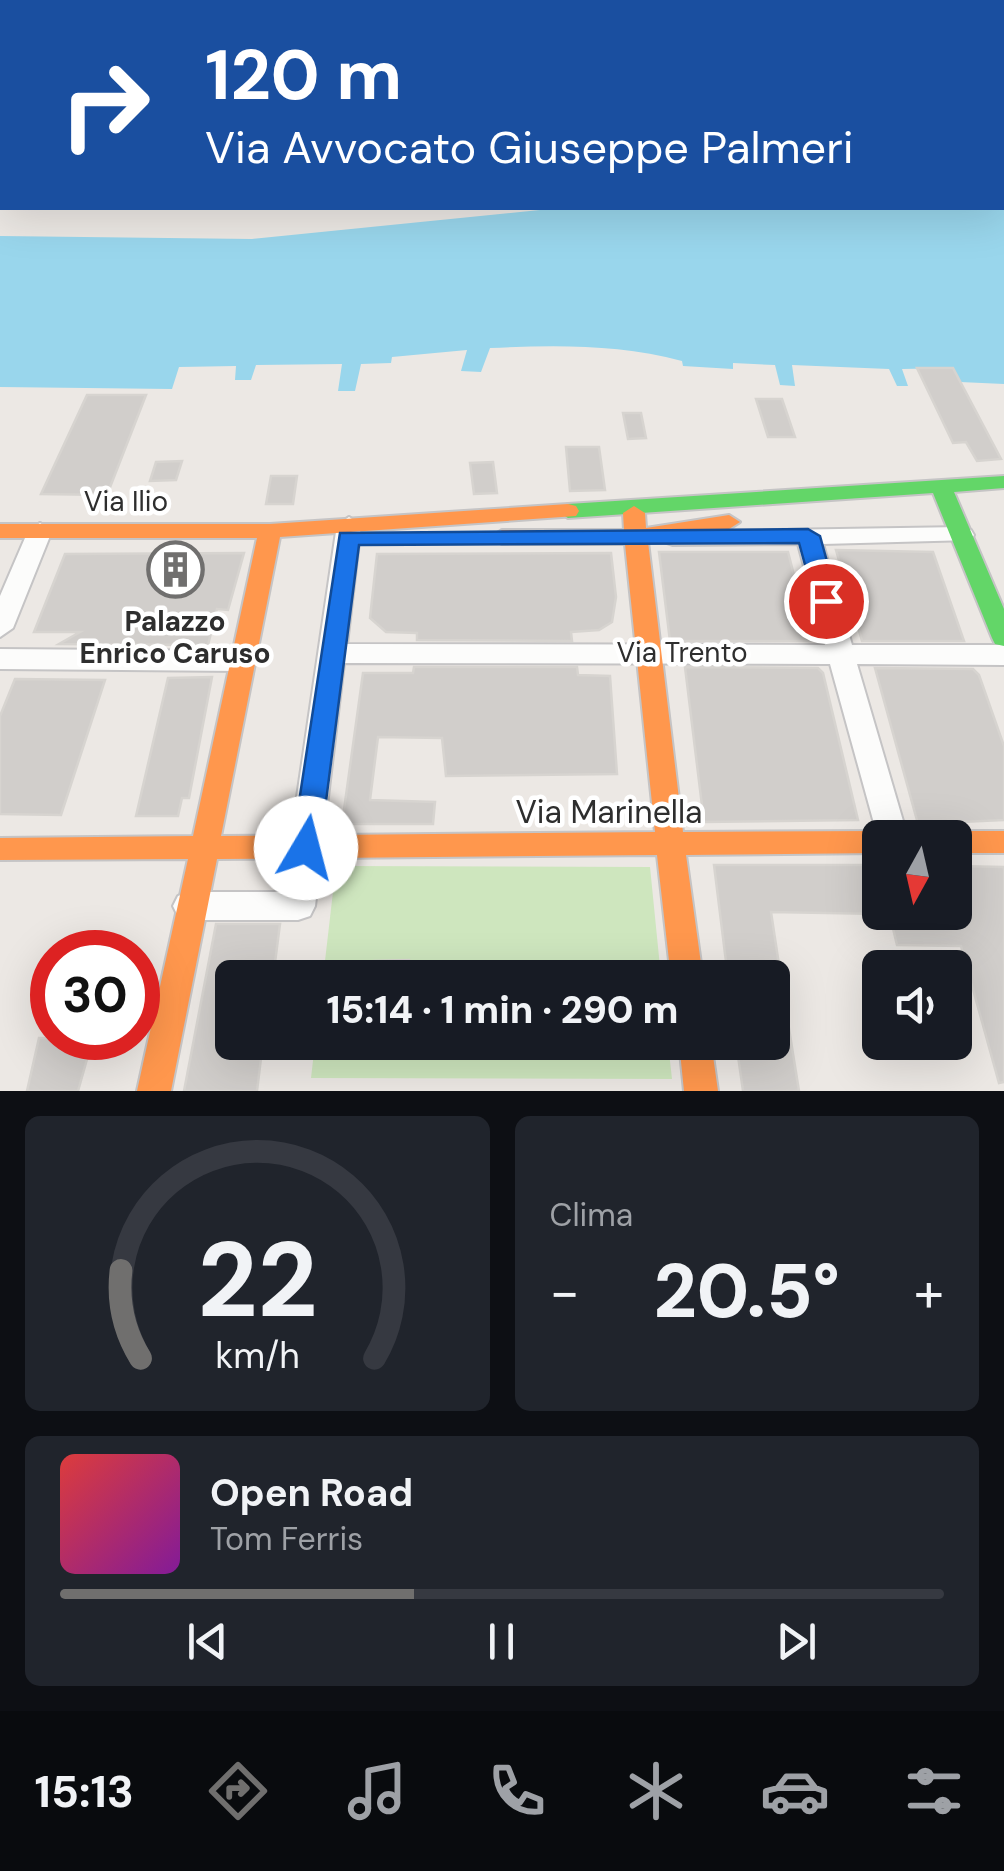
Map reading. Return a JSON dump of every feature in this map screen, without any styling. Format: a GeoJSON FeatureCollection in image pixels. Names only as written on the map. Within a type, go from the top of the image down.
{"type":"FeatureCollection","features":[{"type":"Feature","properties":{"kind":"main road"},"geometry":{"type":"LineString","coordinates":[[361,531],[1004,482]]}},
{"type":"Feature","properties":{"kind":"main road"},"geometry":{"type":"LineString","coordinates":[[942,488],[1004,638]]}},
{"type":"Feature","properties":{"kind":"main road"},"geometry":{"type":"LineString","coordinates":[[361,531],[633,537],[942,488]]}},
{"type":"Feature","properties":{"kind":"main road"},"geometry":{"type":"LineString","coordinates":[[635,508],[633,537],[685,960]]}},
{"type":"Feature","properties":{"kind":"main road","name":"Via Ilio"},"geometry":{"type":"LineString","coordinates":[[0,531],[361,531]]}},
{"type":"Feature","properties":{"kind":"main road"},"geometry":{"type":"LineString","coordinates":[[154,1091],[242,661],[261,531]]}},
{"type":"Feature","properties":{"kind":"main road","name":"Via Marinella"},"geometry":{"type":"LineString","coordinates":[[0,850],[862,842]]}},
{"type":"Feature","properties":{"kind":"main road"},"geometry":{"type":"LineString","coordinates":[[972,842],[1004,842]]}},
{"type":"Feature","properties":{"kind":"main road"},"geometry":{"type":"LineString","coordinates":[[697,1060],[701,1091]]}},
{"type":"Feature","properties":{"kind":"street"},"geometry":{"type":"LineString","coordinates":[[3,615],[40,531]]}},
{"type":"Feature","properties":{"kind":"street"},"geometry":{"type":"LineString","coordinates":[[190,906],[298,906],[322,846],[361,531]]}},
{"type":"Feature","properties":{"kind":"street"},"geometry":{"type":"LineString","coordinates":[[633,537],[962,535]]}},
{"type":"Feature","properties":{"kind":"street"},"geometry":{"type":"LineString","coordinates":[[808,536],[887,820]]}},
{"type":"Feature","properties":{"kind":"street","name":"Via Trento"},"geometry":{"type":"LineString","coordinates":[[347,653],[840,651],[1004,655]]}},
{"type":"Feature","properties":{"kind":"street"},"geometry":{"type":"LineString","coordinates":[[0,659],[242,661]]}},
{"type":"Feature","properties":{"kind":"green space"},"geometry":{"type":"Polygon","coordinates":[[[336,866],[650,867],[659,960],[325,960],[336,866]]]}},
{"type":"Feature","properties":{"kind":"green space"},"geometry":{"type":"Polygon","coordinates":[[[313,1060],[670,1060],[672,1079],[311,1078],[313,1060]]]}},
{"type":"Feature","properties":{"kind":"water"},"geometry":{"type":"Polygon","coordinates":[[[539,210],[1004,210],[1004,384],[960,382],[952,368],[902,369],[908,386],[897,386],[889,369],[792,365],[795,386],[780,385],[775,365],[733,363],[733,369],[683,366],[682,361],[634,351],[539,346],[490,348],[481,372],[461,371],[467,350],[361,364],[355,391],[338,391],[342,364],[256,365],[251,380],[235,380],[236,366],[179,367],[172,389],[0,387],[0,236],[252,239],[539,210]]]}},
{"type":"Feature","properties":{"kind":"building"},"geometry":{"type":"Polygon","coordinates":[[[917,368],[953,368],[1001,459],[977,461],[966,442],[953,443],[917,368]]]}},
{"type":"Feature","properties":{"kind":"building"},"geometry":{"type":"Polygon","coordinates":[[[87,395],[146,395],[107,495],[41,494],[87,395]]]}},
{"type":"Feature","properties":{"kind":"building"},"geometry":{"type":"Polygon","coordinates":[[[756,399],[782,399],[795,437],[768,437],[756,399]]]}},
{"type":"Feature","properties":{"kind":"building"},"geometry":{"type":"Polygon","coordinates":[[[623,413],[641,413],[646,438],[628,439],[623,413]]]}},
{"type":"Feature","properties":{"kind":"building"},"geometry":{"type":"Polygon","coordinates":[[[566,447],[599,447],[605,490],[570,491],[566,447]]]}},
{"type":"Feature","properties":{"kind":"building"},"geometry":{"type":"Polygon","coordinates":[[[182,461],[176,480],[150,481],[156,462],[182,461]]]}},
{"type":"Feature","properties":{"kind":"building"},"geometry":{"type":"Polygon","coordinates":[[[493,462],[497,493],[474,494],[470,463],[493,462]]]}},
{"type":"Feature","properties":{"kind":"building"},"geometry":{"type":"Polygon","coordinates":[[[271,476],[297,476],[293,504],[266,504],[271,476]]]}},
{"type":"Feature","properties":{"kind":"building"},"geometry":{"type":"Polygon","coordinates":[[[836,550],[933,552],[964,641],[862,641],[836,550]]]}},
{"type":"Feature","properties":{"kind":"building"},"geometry":{"type":"Polygon","coordinates":[[[659,552],[788,552],[811,641],[670,641],[659,552]]]}},
{"type":"Feature","properties":{"kind":"building"},"geometry":{"type":"Polygon","coordinates":[[[244,553],[228,610],[217,609],[208,645],[59,644],[80,632],[34,632],[65,554],[244,553]]]}},
{"type":"Feature","properties":{"kind":"building"},"geometry":{"type":"Polygon","coordinates":[[[611,553],[616,597],[612,622],[599,630],[571,632],[572,641],[417,640],[417,633],[386,632],[370,618],[377,554],[611,553]]]}},
{"type":"Feature","properties":{"kind":"building"},"geometry":{"type":"Polygon","coordinates":[[[414,667],[577,667],[578,675],[610,676],[617,774],[446,776],[442,738],[378,737],[370,800],[435,802],[433,824],[342,824],[363,673],[413,673],[414,667]]]}},
{"type":"Feature","properties":{"kind":"building"},"geometry":{"type":"Polygon","coordinates":[[[685,667],[818,668],[823,673],[858,820],[704,822],[685,667]]]}},
{"type":"Feature","properties":{"kind":"building"},"geometry":{"type":"Polygon","coordinates":[[[875,668],[973,669],[979,675],[1004,746],[1004,820],[917,820],[875,668]]]}},
{"type":"Feature","properties":{"kind":"building"},"geometry":{"type":"Polygon","coordinates":[[[212,677],[189,798],[182,798],[178,816],[136,816],[168,678],[212,677]]]}},
{"type":"Feature","properties":{"kind":"building"},"geometry":{"type":"Polygon","coordinates":[[[15,679],[105,680],[61,815],[0,814],[0,716],[15,679]]]}},
{"type":"Feature","properties":{"kind":"building"},"geometry":{"type":"Polygon","coordinates":[[[714,865],[862,865],[862,914],[771,912],[778,960],[726,960],[714,865]]]}},
{"type":"Feature","properties":{"kind":"building"},"geometry":{"type":"Polygon","coordinates":[[[972,866],[1004,867],[1004,1082],[999,1083],[972,986],[972,950],[962,950],[961,946],[897,945],[893,930],[972,930],[972,866]]]}},
{"type":"Feature","properties":{"kind":"building"},"geometry":{"type":"Polygon","coordinates":[[[216,924],[280,924],[275,960],[215,960],[215,1060],[261,1060],[257,1091],[184,1091],[216,924]]]}},
{"type":"Feature","properties":{"kind":"building"},"geometry":{"type":"Polygon","coordinates":[[[790,1035],[799,1091],[743,1091],[739,1060],[790,1060],[790,1035]]]}},
{"type":"Feature","properties":{"kind":"building"},"geometry":{"type":"Polygon","coordinates":[[[34,1060],[87,1060],[78,1091],[27,1091],[34,1060]]]}},
{"type":"Feature","properties":{"kind":"traffic: fast"},"geometry":{"type":"LineString","coordinates":[[568,511],[1004,482]]}},
{"type":"Feature","properties":{"kind":"traffic: fast"},"geometry":{"type":"LineString","coordinates":[[942,488],[1004,638]]}},
{"type":"Feature","properties":{"kind":"traffic: slow"},"geometry":{"type":"LineString","coordinates":[[0,531],[270,531],[568,511]]}},
{"type":"Feature","properties":{"kind":"traffic: slow"},"geometry":{"type":"LineString","coordinates":[[634,513],[646,652],[685,960]]}},
{"type":"Feature","properties":{"kind":"traffic: slow"},"geometry":{"type":"LineString","coordinates":[[502,537],[633,537],[729,522]]}},
{"type":"Feature","properties":{"kind":"traffic: slow"},"geometry":{"type":"LineString","coordinates":[[154,1091],[270,531]]}},
{"type":"Feature","properties":{"kind":"traffic: slow"},"geometry":{"type":"LineString","coordinates":[[0,849],[862,842]]}},
{"type":"Feature","properties":{"kind":"traffic: slow"},"geometry":{"type":"LineString","coordinates":[[972,842],[1004,842]]}},
{"type":"Feature","properties":{"kind":"traffic: slow"},"geometry":{"type":"LineString","coordinates":[[697,1060],[701,1091]]}},
{"type":"Feature","properties":{"kind":"place","name":"Palazzo Enrico Caruso"},"geometry":{"type":"Point","coordinates":[175,570]}},
{"type":"Feature","properties":{"kind":"route"},"geometry":{"type":"LineString","coordinates":[[306,848],[348,538],[808,536],[826,601]]}}]}
